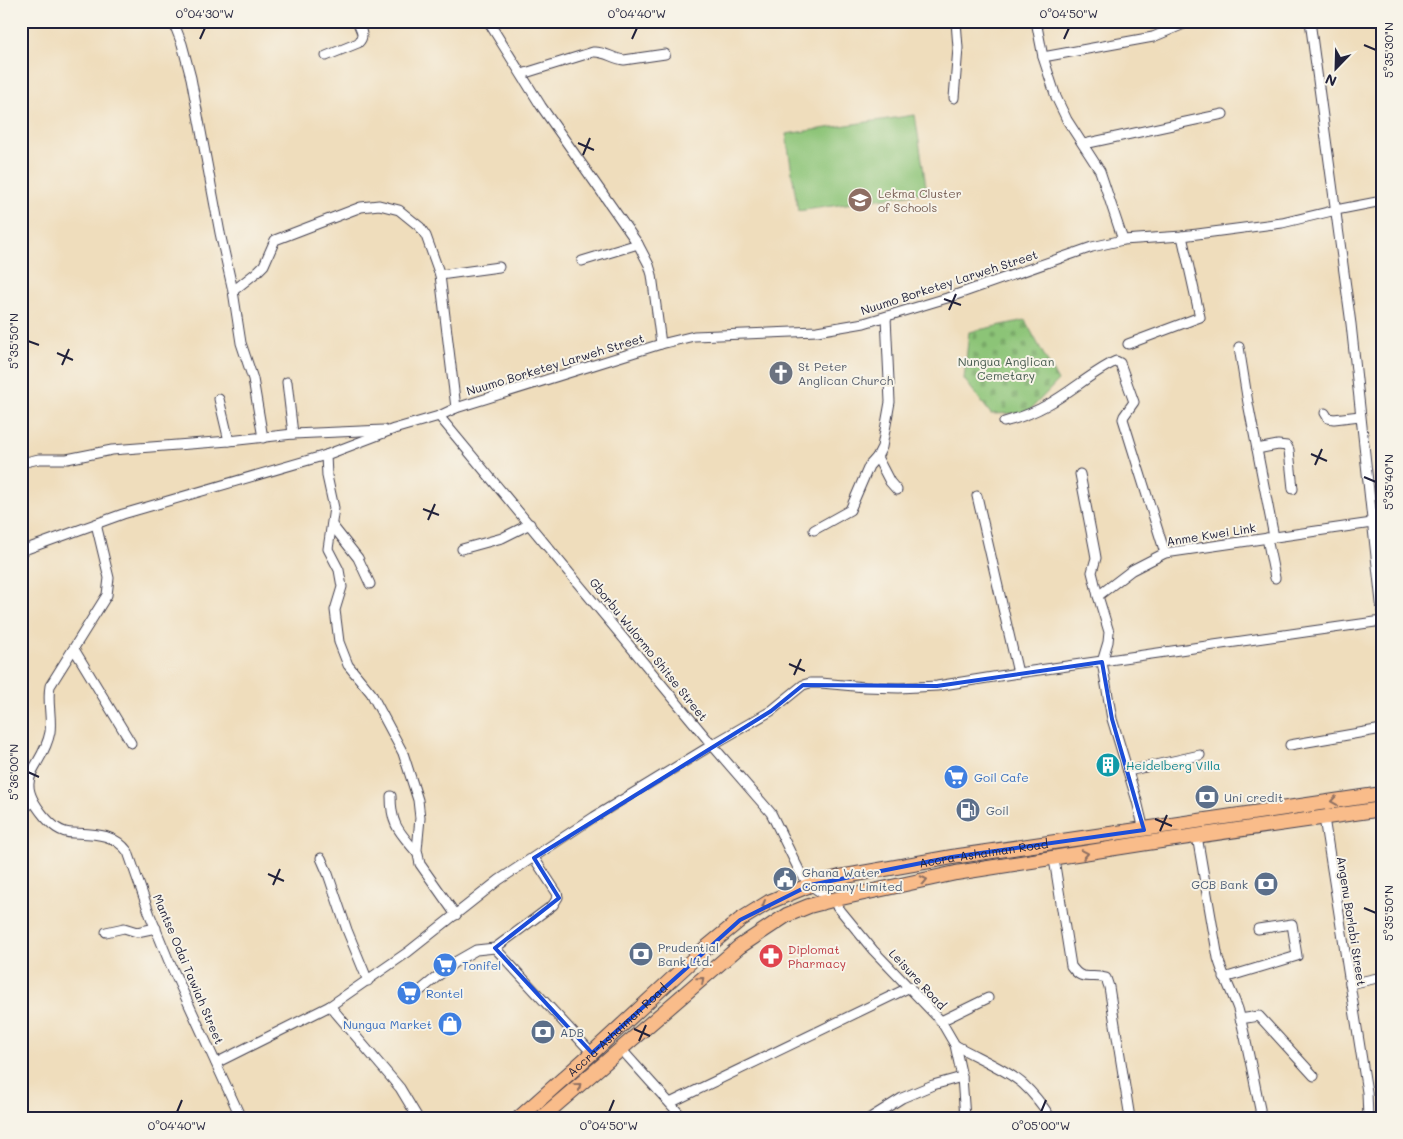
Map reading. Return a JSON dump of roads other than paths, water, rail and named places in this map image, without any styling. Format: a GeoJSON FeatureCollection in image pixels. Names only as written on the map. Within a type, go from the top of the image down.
{"type":"FeatureCollection","features":[{"type":"Feature","properties":{"kind":"main road","name":"Accra-Ashaiman Road"},"geometry":{"type":"LineString","coordinates":[[519,1118],[592,1054],[701,952],[740,920],[769,902],[810,885],[840,877],[952,857],[1382,794]]}},
{"type":"Feature","properties":{"kind":"main road","name":"Accra-Ashaiman Road"},"geometry":{"type":"LineString","coordinates":[[540,1118],[739,947],[787,916],[809,906],[956,873],[1382,809]]}},
{"type":"Feature","properties":{"kind":"street"},"geometry":{"type":"LineString","coordinates":[[173,21],[182,44],[191,78],[220,234],[233,291],[240,343],[251,369],[255,385],[262,438]]}},
{"type":"Feature","properties":{"kind":"street"},"geometry":{"type":"LineString","coordinates":[[326,56],[362,40],[363,35],[357,21]]}},
{"type":"Feature","properties":{"kind":"street"},"geometry":{"type":"LineString","coordinates":[[488,21],[542,106],[638,244],[652,275],[661,344]]}},
{"type":"Feature","properties":{"kind":"street"},"geometry":{"type":"LineString","coordinates":[[954,98],[958,48],[956,21]]}},
{"type":"Feature","properties":{"kind":"street"},"geometry":{"type":"LineString","coordinates":[[1044,57],[1153,37],[1191,21]]}},
{"type":"Feature","properties":{"kind":"street"},"geometry":{"type":"LineString","coordinates":[[1310,21],[1351,324],[1382,612]]}},
{"type":"Feature","properties":{"kind":"street"},"geometry":{"type":"LineString","coordinates":[[1037,26],[1056,97],[1067,120],[1100,171],[1123,240]]}},
{"type":"Feature","properties":{"kind":"street"},"geometry":{"type":"LineString","coordinates":[[522,74],[593,52],[603,53],[619,60],[665,54]]}},
{"type":"Feature","properties":{"kind":"street"},"geometry":{"type":"LineString","coordinates":[[1084,144],[1223,114]]}},
{"type":"Feature","properties":{"kind":"street","name":"Nuumo Borketey Larweh Street"},"geometry":{"type":"LineString","coordinates":[[394,429],[661,344],[706,334],[817,331],[857,324],[947,298],[1092,247],[1123,240],[1182,236],[1282,223],[1382,201]]}},
{"type":"Feature","properties":{"kind":"street"},"geometry":{"type":"LineString","coordinates":[[233,291],[264,265],[275,240],[361,207],[380,205],[398,210],[420,227],[426,236],[440,275],[456,408]]}},
{"type":"Feature","properties":{"kind":"street"},"geometry":{"type":"LineString","coordinates":[[1128,344],[1200,316],[1182,236]]}},
{"type":"Feature","properties":{"kind":"street"},"geometry":{"type":"LineString","coordinates":[[582,261],[638,244]]}},
{"type":"Feature","properties":{"kind":"street"},"geometry":{"type":"LineString","coordinates":[[440,275],[498,267]]}},
{"type":"Feature","properties":{"kind":"street"},"geometry":{"type":"LineString","coordinates":[[814,530],[850,510],[869,466],[877,457],[882,447],[890,402],[886,317]]}},
{"type":"Feature","properties":{"kind":"street"},"geometry":{"type":"LineString","coordinates":[[1239,346],[1271,538],[1275,578]]}},
{"type":"Feature","properties":{"kind":"street"},"geometry":{"type":"LineString","coordinates":[[1004,422],[1020,418],[1048,405],[1098,370],[1116,361],[1120,363],[1134,402],[1123,419],[1165,553]]}},
{"type":"Feature","properties":{"kind":"street"},"geometry":{"type":"LineString","coordinates":[[287,382],[293,434]]}},
{"type":"Feature","properties":{"kind":"street"},"geometry":{"type":"LineString","coordinates":[[219,399],[229,442]]}},
{"type":"Feature","properties":{"kind":"street"},"geometry":{"type":"LineString","coordinates":[[1325,413],[1328,418],[1334,419],[1360,416]]}},
{"type":"Feature","properties":{"kind":"street","name":"Gborbu Wulormo Shitse Street"},"geometry":{"type":"LineString","coordinates":[[439,416],[712,745],[771,813],[800,872],[810,885],[832,900]]}},
{"type":"Feature","properties":{"kind":"street"},"geometry":{"type":"LineString","coordinates":[[21,463],[39,459],[67,458],[112,450],[229,442],[293,434],[394,429]]}},
{"type":"Feature","properties":{"kind":"street"},"geometry":{"type":"LineString","coordinates":[[21,551],[150,506],[326,454],[394,429]]}},
{"type":"Feature","properties":{"kind":"street"},"geometry":{"type":"LineString","coordinates":[[1257,449],[1278,445],[1287,446],[1293,489]]}},
{"type":"Feature","properties":{"kind":"street"},"geometry":{"type":"LineString","coordinates":[[326,454],[327,476],[334,508],[328,549],[339,570],[342,587],[335,610],[339,642],[348,665],[371,693],[403,753],[418,800],[420,818],[417,842],[420,864],[456,915]]}},
{"type":"Feature","properties":{"kind":"street"},"geometry":{"type":"LineString","coordinates":[[877,457],[896,490]]}},
{"type":"Feature","properties":{"kind":"street"},"geometry":{"type":"LineString","coordinates":[[1080,474],[1096,558],[1092,572],[1109,632],[1102,662],[1112,719],[1138,801],[1144,830]]}},
{"type":"Feature","properties":{"kind":"street"},"geometry":{"type":"LineString","coordinates":[[977,496],[1018,673]]}},
{"type":"Feature","properties":{"kind":"street","name":"Anme Kwei Link"},"geometry":{"type":"LineString","coordinates":[[1098,596],[1132,570],[1165,553],[1372,523]]}},
{"type":"Feature","properties":{"kind":"street"},"geometry":{"type":"LineString","coordinates":[[21,810],[33,802],[28,781],[50,732],[50,686],[107,595],[110,586],[110,578],[96,524]]}},
{"type":"Feature","properties":{"kind":"street"},"geometry":{"type":"LineString","coordinates":[[462,549],[502,538],[530,524]]}},
{"type":"Feature","properties":{"kind":"street"},"geometry":{"type":"LineString","coordinates":[[332,525],[358,558],[370,584]]}},
{"type":"Feature","properties":{"kind":"street"},"geometry":{"type":"LineString","coordinates":[[216,1063],[330,1006],[368,981],[500,880],[594,817],[771,711],[803,685],[810,682],[865,687],[937,686],[1382,621]]}},
{"type":"Feature","properties":{"kind":"street"},"geometry":{"type":"LineString","coordinates":[[74,648],[131,744]]}},
{"type":"Feature","properties":{"kind":"street"},"geometry":{"type":"LineString","coordinates":[[1290,745],[1382,729]]}},
{"type":"Feature","properties":{"kind":"street"},"geometry":{"type":"LineString","coordinates":[[1128,771],[1200,755]]}},
{"type":"Feature","properties":{"kind":"street"},"geometry":{"type":"LineString","coordinates":[[391,796],[391,811],[397,830],[418,854]]}},
{"type":"Feature","properties":{"kind":"street","name":"Mantse Odai Tawiah Street"},"geometry":{"type":"LineString","coordinates":[[33,802],[58,830],[67,833],[103,835],[122,845],[132,862],[156,928],[240,1118]]}},
{"type":"Feature","properties":{"kind":"street","name":"Angenu Borlabi Street"},"geometry":{"type":"LineString","coordinates":[[1324,818],[1367,1092],[1368,1118]]}},
{"type":"Feature","properties":{"kind":"street"},"geometry":{"type":"LineString","coordinates":[[1196,836],[1218,958],[1240,1019],[1260,1109],[1260,1118]]}},
{"type":"Feature","properties":{"kind":"street"},"geometry":{"type":"LineString","coordinates":[[321,858],[368,981]]}},
{"type":"Feature","properties":{"kind":"street"},"geometry":{"type":"LineString","coordinates":[[416,994],[455,962],[476,950],[495,948],[557,901],[558,897],[554,888],[534,858]]}},
{"type":"Feature","properties":{"kind":"street"},"geometry":{"type":"LineString","coordinates":[[1054,859],[1071,966],[1077,974],[1084,977],[1098,976],[1106,978],[1109,987],[1130,1118]]}},
{"type":"Feature","properties":{"kind":"street","name":"Leisure Road"},"geometry":{"type":"LineString","coordinates":[[832,900],[873,950],[910,987],[940,1021],[955,1045],[962,1077],[966,1118]]}},
{"type":"Feature","properties":{"kind":"street"},"geometry":{"type":"LineString","coordinates":[[1224,978],[1297,956],[1292,924],[1258,929]]}},
{"type":"Feature","properties":{"kind":"street"},"geometry":{"type":"LineString","coordinates":[[106,932],[124,928],[137,932],[156,928]]}},
{"type":"Feature","properties":{"kind":"street"},"geometry":{"type":"LineString","coordinates":[[495,948],[592,1054]]}},
{"type":"Feature","properties":{"kind":"street"},"geometry":{"type":"LineString","coordinates":[[1350,984],[1382,977]]}},
{"type":"Feature","properties":{"kind":"street"},"geometry":{"type":"LineString","coordinates":[[670,1103],[910,987]]}},
{"type":"Feature","properties":{"kind":"street"},"geometry":{"type":"LineString","coordinates":[[940,1021],[988,998]]}},
{"type":"Feature","properties":{"kind":"street"},"geometry":{"type":"LineString","coordinates":[[330,1006],[400,1088],[418,1118]]}},
{"type":"Feature","properties":{"kind":"street"},"geometry":{"type":"LineString","coordinates":[[1240,1019],[1259,1016],[1314,1076]]}},
{"type":"Feature","properties":{"kind":"street"},"geometry":{"type":"LineString","coordinates":[[955,1045],[1001,1069],[1022,1083],[1051,1118]]}},
{"type":"Feature","properties":{"kind":"street"},"geometry":{"type":"LineString","coordinates":[[622,1049],[684,1118]]}},
{"type":"Feature","properties":{"kind":"street"},"geometry":{"type":"LineString","coordinates":[[870,1118],[902,1098],[933,1085],[962,1077]]}},
{"type":"Feature","properties":{"kind":"place","name":"Lekma Cluster of Schools"},"geometry":{"type":"Point","coordinates":[860,200]}},
{"type":"Feature","properties":{"kind":"place","name":"St Peter Anglican Church"},"geometry":{"type":"Point","coordinates":[781,373]}},
{"type":"Feature","properties":{"kind":"place","name":"Heidelberg Villa"},"geometry":{"type":"Point","coordinates":[1108,765]}},
{"type":"Feature","properties":{"kind":"place","name":"Goil Cafe"},"geometry":{"type":"Point","coordinates":[956,777]}},
{"type":"Feature","properties":{"kind":"place","name":"Uni credit"},"geometry":{"type":"Point","coordinates":[1207,797]}},
{"type":"Feature","properties":{"kind":"place","name":"Goil"},"geometry":{"type":"Point","coordinates":[968,810]}},
{"type":"Feature","properties":{"kind":"place","name":"Ghana Water Company Limited"},"geometry":{"type":"Point","coordinates":[785,879]}},
{"type":"Feature","properties":{"kind":"place","name":"GCB Bank"},"geometry":{"type":"Point","coordinates":[1266,884]}},
{"type":"Feature","properties":{"kind":"place","name":"Prudential Bank Ltd."},"geometry":{"type":"Point","coordinates":[641,954]}},
{"type":"Feature","properties":{"kind":"place","name":"Diplomat Pharmacy"},"geometry":{"type":"Point","coordinates":[771,956]}},
{"type":"Feature","properties":{"kind":"place","name":"Tonifel"},"geometry":{"type":"Point","coordinates":[445,965]}},
{"type":"Feature","properties":{"kind":"place","name":"Rontel"},"geometry":{"type":"Point","coordinates":[409,993]}},
{"type":"Feature","properties":{"kind":"place","name":"Nungua Market"},"geometry":{"type":"Point","coordinates":[450,1024]}},
{"type":"Feature","properties":{"kind":"place","name":"ADB"},"geometry":{"type":"Point","coordinates":[543,1032]}},
{"type":"Feature","properties":{"kind":"park label","name":"Nungua Anglican Cemetary"},"geometry":{"type":"Point","coordinates":[1006,368]}}]}
